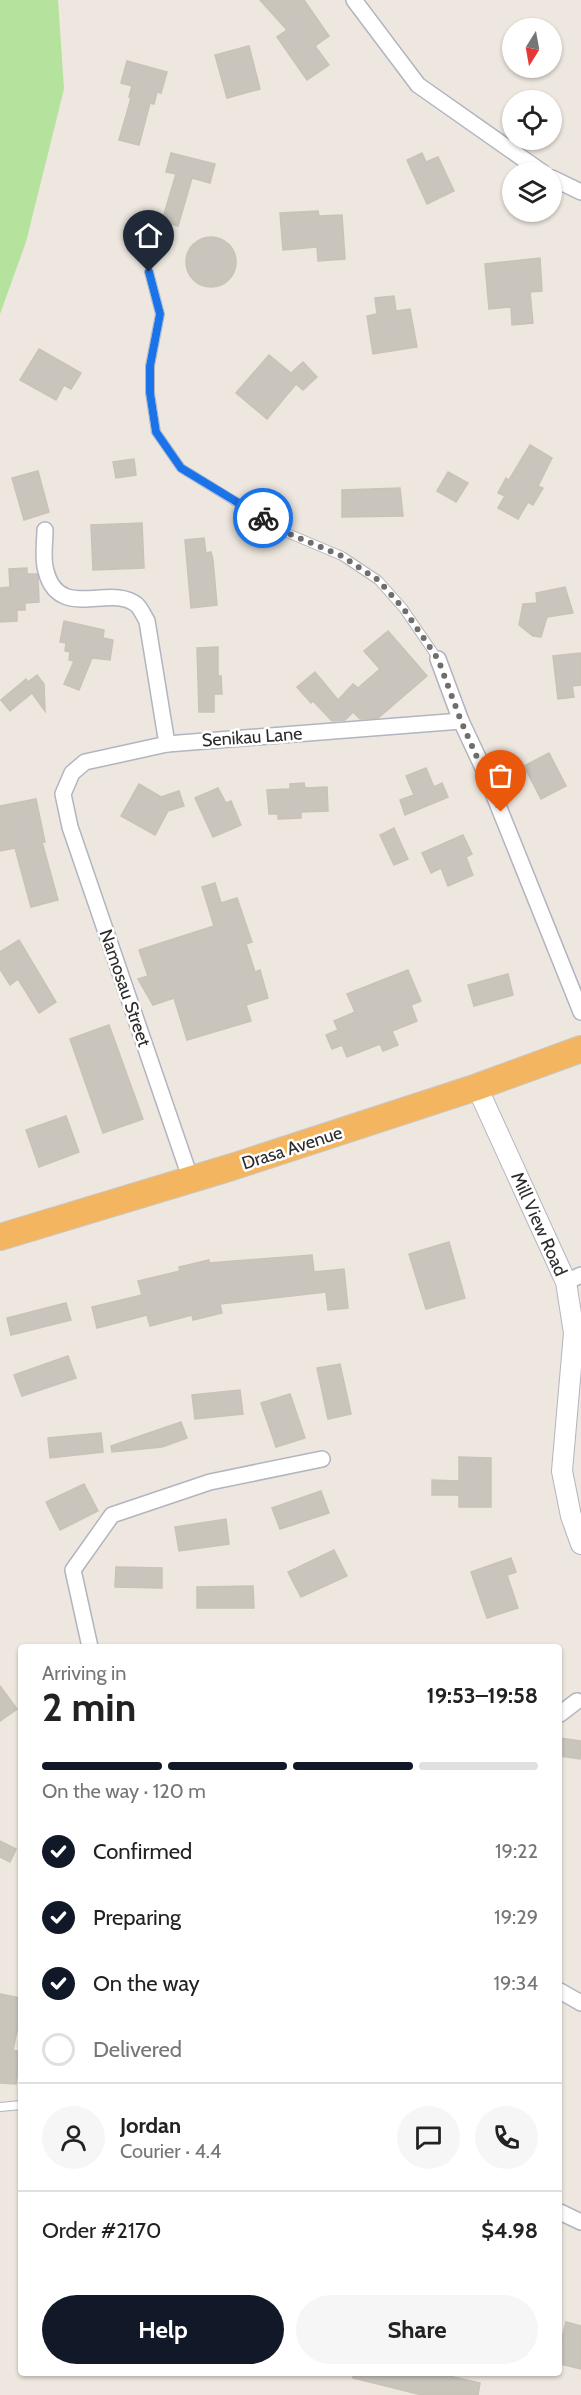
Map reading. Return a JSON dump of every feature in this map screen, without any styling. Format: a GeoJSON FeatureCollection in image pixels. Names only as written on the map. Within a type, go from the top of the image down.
{"type":"FeatureCollection","features":[{"type":"Feature","properties":{"kind":"highway","name":"Drasa Avenue"},"geometry":{"type":"LineString","coordinates":[[0,1237],[191,1180],[477,1087],[581,1049]]}},
{"type":"Feature","properties":{"kind":"street"},"geometry":{"type":"LineString","coordinates":[[354,0],[418,85],[528,162]]}},
{"type":"Feature","properties":{"kind":"street"},"geometry":{"type":"LineString","coordinates":[[562,183],[581,192]]}},
{"type":"Feature","properties":{"kind":"street"},"geometry":{"type":"LineString","coordinates":[[45,530],[45,569],[52,588],[66,597],[117,599],[136,605],[147,621],[167,744]]}},
{"type":"Feature","properties":{"kind":"street"},"geometry":{"type":"LineString","coordinates":[[438,659],[461,721],[483,768],[581,1012]]}},
{"type":"Feature","properties":{"kind":"street","name":"Senikau Lane"},"geometry":{"type":"LineString","coordinates":[[63,794],[72,773],[85,762],[167,744],[461,721]]}},
{"type":"Feature","properties":{"kind":"street","name":"Namosau Street"},"geometry":{"type":"LineString","coordinates":[[63,794],[70,827],[191,1180]]}},
{"type":"Feature","properties":{"kind":"street","name":"Mill View Road"},"geometry":{"type":"LineString","coordinates":[[477,1087],[573,1279],[574,1333],[562,1471],[571,1516],[581,1544]]}},
{"type":"Feature","properties":{"kind":"street"},"geometry":{"type":"LineString","coordinates":[[89,1644],[73,1570],[112,1515],[210,1482],[322,1459]]}},
{"type":"Feature","properties":{"kind":"street"},"geometry":{"type":"LineString","coordinates":[[562,1702],[579,1700]]}},
{"type":"Feature","properties":{"kind":"street"},"geometry":{"type":"LineString","coordinates":[[562,1713],[579,1700]]}},
{"type":"Feature","properties":{"kind":"street"},"geometry":{"type":"LineString","coordinates":[[562,1992],[581,2003]]}},
{"type":"Feature","properties":{"kind":"street"},"geometry":{"type":"LineString","coordinates":[[562,2213],[581,2222]]}},
{"type":"Feature","properties":{"kind":"lane"},"geometry":{"type":"LineString","coordinates":[[149,272],[160,314],[150,366],[150,393],[156,432],[181,468],[285,532],[342,556],[378,580],[403,608],[438,659]]}},
{"type":"Feature","properties":{"kind":"lane"},"geometry":{"type":"LineString","coordinates":[[0,2107],[18,2105]]}},
{"type":"Feature","properties":{"kind":"green space"},"geometry":{"type":"Polygon","coordinates":[[[0,0],[58,0],[64,89],[26,242],[0,314],[0,0]]]}},
{"type":"Feature","properties":{"kind":"building"},"geometry":{"type":"Polygon","coordinates":[[[260,0],[304,0],[329,36],[315,46],[329,65],[307,80],[277,37],[287,30],[260,0]]]}},
{"type":"Feature","properties":{"kind":"building"},"geometry":{"type":"Polygon","coordinates":[[[249,46],[260,89],[227,98],[215,55],[249,46]]]}},
{"type":"Feature","properties":{"kind":"building"},"geometry":{"type":"Polygon","coordinates":[[[127,61],[167,72],[161,93],[157,92],[154,104],[150,103],[139,145],[119,140],[131,98],[129,97],[132,86],[121,83],[127,61]]]}},
{"type":"Feature","properties":{"kind":"building"},"geometry":{"type":"Polygon","coordinates":[[[171,153],[215,164],[210,183],[192,178],[178,226],[162,221],[176,174],[166,172],[171,153]]]}},
{"type":"Feature","properties":{"kind":"building"},"geometry":{"type":"Polygon","coordinates":[[[422,153],[426,162],[438,157],[454,191],[427,204],[407,160],[422,153]]]}},
{"type":"Feature","properties":{"kind":"building"},"geometry":{"type":"Polygon","coordinates":[[[318,211],[319,216],[342,215],[345,259],[318,261],[317,247],[283,250],[280,213],[318,211]]]}},
{"type":"Feature","properties":{"kind":"building"},"geometry":{"type":"Polygon","coordinates":[[[206,237],[216,237],[229,244],[236,257],[236,267],[229,280],[216,287],[206,287],[197,283],[190,276],[186,267],[186,257],[190,248],[197,241],[206,237]]]}},
{"type":"Feature","properties":{"kind":"building"},"geometry":{"type":"Polygon","coordinates":[[[540,258],[542,291],[530,292],[533,323],[512,325],[511,307],[489,309],[485,264],[540,258]]]}},
{"type":"Feature","properties":{"kind":"building"},"geometry":{"type":"Polygon","coordinates":[[[394,296],[396,311],[410,309],[417,347],[373,354],[367,316],[377,314],[375,298],[394,296]]]}},
{"type":"Feature","properties":{"kind":"building"},"geometry":{"type":"Polygon","coordinates":[[[39,349],[81,373],[71,389],[64,385],[56,400],[20,380],[39,349]]]}},
{"type":"Feature","properties":{"kind":"building"},"geometry":{"type":"Polygon","coordinates":[[[269,355],[291,373],[303,362],[317,377],[303,390],[296,384],[267,419],[236,393],[269,355]]]}},
{"type":"Feature","properties":{"kind":"building"},"geometry":{"type":"Polygon","coordinates":[[[530,445],[552,458],[538,486],[543,488],[533,505],[528,502],[518,519],[498,508],[505,496],[498,493],[506,478],[509,480],[530,445]]]}},
{"type":"Feature","properties":{"kind":"building"},"geometry":{"type":"Polygon","coordinates":[[[134,459],[136,475],[116,478],[113,462],[134,459]]]}},
{"type":"Feature","properties":{"kind":"building"},"geometry":{"type":"Polygon","coordinates":[[[38,471],[49,512],[24,520],[12,478],[38,471]]]}},
{"type":"Feature","properties":{"kind":"building"},"geometry":{"type":"Polygon","coordinates":[[[448,472],[468,483],[456,502],[437,491],[448,472]]]}},
{"type":"Feature","properties":{"kind":"building"},"geometry":{"type":"Polygon","coordinates":[[[400,488],[403,516],[342,517],[342,490],[400,488]]]}},
{"type":"Feature","properties":{"kind":"building"},"geometry":{"type":"Polygon","coordinates":[[[142,523],[144,568],[93,570],[91,525],[142,523]]]}},
{"type":"Feature","properties":{"kind":"building"},"geometry":{"type":"Polygon","coordinates":[[[204,538],[206,553],[211,552],[213,560],[217,605],[191,608],[185,540],[204,538]]]}},
{"type":"Feature","properties":{"kind":"building"},"geometry":{"type":"Polygon","coordinates":[[[27,568],[27,574],[37,574],[39,602],[25,603],[25,610],[17,610],[17,621],[0,622],[0,588],[10,587],[9,569],[27,568]]]}},
{"type":"Feature","properties":{"kind":"building"},"geometry":{"type":"Polygon","coordinates":[[[565,587],[573,613],[547,617],[541,637],[533,636],[519,625],[523,604],[537,603],[536,593],[565,587]]]}},
{"type":"Feature","properties":{"kind":"building"},"geometry":{"type":"Polygon","coordinates":[[[64,621],[104,630],[103,638],[113,640],[110,660],[92,658],[79,690],[64,684],[74,661],[69,660],[70,652],[65,651],[66,643],[60,642],[64,621]]]}},
{"type":"Feature","properties":{"kind":"building"},"geometry":{"type":"Polygon","coordinates":[[[388,631],[427,676],[378,718],[360,719],[353,712],[345,720],[332,721],[297,687],[315,672],[338,700],[353,684],[358,688],[380,669],[364,651],[388,631]]]}},
{"type":"Feature","properties":{"kind":"building"},"geometry":{"type":"Polygon","coordinates":[[[218,647],[218,676],[221,676],[222,694],[214,694],[214,712],[199,712],[197,648],[218,647]]]}},
{"type":"Feature","properties":{"kind":"building"},"geometry":{"type":"Polygon","coordinates":[[[581,653],[581,685],[572,686],[574,697],[558,699],[553,656],[581,653]]]}},
{"type":"Feature","properties":{"kind":"building"},"geometry":{"type":"Polygon","coordinates":[[[37,675],[44,684],[45,711],[32,693],[10,711],[1,700],[26,679],[28,682],[37,675]]]}},
{"type":"Feature","properties":{"kind":"building"},"geometry":{"type":"Polygon","coordinates":[[[549,753],[566,786],[541,799],[524,766],[549,753]]]}},
{"type":"Feature","properties":{"kind":"building"},"geometry":{"type":"Polygon","coordinates":[[[426,768],[434,787],[442,783],[448,797],[405,815],[400,800],[414,795],[406,776],[426,768]]]}},
{"type":"Feature","properties":{"kind":"building"},"geometry":{"type":"Polygon","coordinates":[[[304,783],[305,788],[327,787],[328,811],[301,812],[301,818],[278,819],[278,814],[269,814],[267,790],[290,789],[290,784],[304,783]]]}},
{"type":"Feature","properties":{"kind":"building"},"geometry":{"type":"Polygon","coordinates":[[[139,784],[161,797],[179,791],[184,806],[168,811],[155,835],[121,816],[139,784]]]}},
{"type":"Feature","properties":{"kind":"building"},"geometry":{"type":"Polygon","coordinates":[[[218,788],[226,803],[231,801],[241,825],[213,837],[195,798],[218,788]]]}},
{"type":"Feature","properties":{"kind":"building"},"geometry":{"type":"Polygon","coordinates":[[[36,799],[45,842],[42,842],[58,900],[31,907],[15,848],[0,851],[0,806],[36,799]]]}},
{"type":"Feature","properties":{"kind":"building"},"geometry":{"type":"Polygon","coordinates":[[[394,828],[408,859],[394,865],[380,835],[394,828]]]}},
{"type":"Feature","properties":{"kind":"building"},"geometry":{"type":"Polygon","coordinates":[[[463,835],[472,854],[466,857],[473,875],[448,886],[441,868],[431,873],[422,853],[463,835]]]}},
{"type":"Feature","properties":{"kind":"building"},"geometry":{"type":"Polygon","coordinates":[[[215,883],[221,903],[237,898],[252,942],[246,944],[255,972],[260,970],[268,998],[246,1005],[251,1021],[187,1040],[174,998],[153,1005],[138,979],[148,976],[139,950],[214,926],[202,887],[215,883]]]}},
{"type":"Feature","properties":{"kind":"building"},"geometry":{"type":"Polygon","coordinates":[[[19,940],[56,1002],[39,1013],[18,979],[10,985],[0,969],[0,952],[19,940]]]}},
{"type":"Feature","properties":{"kind":"building"},"geometry":{"type":"Polygon","coordinates":[[[408,970],[421,1001],[411,1005],[417,1021],[392,1031],[398,1045],[383,1051],[380,1044],[347,1057],[342,1045],[332,1049],[326,1035],[338,1030],[334,1021],[355,1012],[347,994],[408,970]]]}},
{"type":"Feature","properties":{"kind":"building"},"geometry":{"type":"Polygon","coordinates":[[[508,974],[513,995],[474,1006],[468,985],[508,974]]]}},
{"type":"Feature","properties":{"kind":"building"},"geometry":{"type":"Polygon","coordinates":[[[109,1025],[143,1119],[103,1133],[70,1039],[109,1025]]]}},
{"type":"Feature","properties":{"kind":"building"},"geometry":{"type":"Polygon","coordinates":[[[66,1116],[79,1152],[39,1167],[26,1130],[66,1116]]]}},
{"type":"Feature","properties":{"kind":"building"},"geometry":{"type":"Polygon","coordinates":[[[449,1242],[465,1298],[426,1309],[409,1254],[449,1242]]]}},
{"type":"Feature","properties":{"kind":"building"},"geometry":{"type":"Polygon","coordinates":[[[312,1255],[314,1272],[344,1269],[348,1308],[328,1310],[326,1292],[220,1304],[222,1313],[193,1320],[192,1315],[150,1326],[147,1315],[97,1328],[92,1307],[142,1295],[138,1281],[180,1271],[179,1267],[209,1260],[209,1263],[312,1255]]]}},
{"type":"Feature","properties":{"kind":"building"},"geometry":{"type":"Polygon","coordinates":[[[66,1303],[71,1320],[11,1335],[7,1318],[66,1303]]]}},
{"type":"Feature","properties":{"kind":"building"},"geometry":{"type":"Polygon","coordinates":[[[68,1356],[76,1378],[22,1396],[14,1375],[68,1356]]]}},
{"type":"Feature","properties":{"kind":"building"},"geometry":{"type":"Polygon","coordinates":[[[340,1364],[351,1414],[328,1419],[317,1368],[340,1364]]]}},
{"type":"Feature","properties":{"kind":"building"},"geometry":{"type":"Polygon","coordinates":[[[240,1390],[243,1414],[195,1419],[192,1395],[240,1390]]]}},
{"type":"Feature","properties":{"kind":"building"},"geometry":{"type":"Polygon","coordinates":[[[290,1394],[305,1438],[276,1447],[261,1403],[290,1394]]]}},
{"type":"Feature","properties":{"kind":"building"},"geometry":{"type":"Polygon","coordinates":[[[181,1422],[187,1438],[162,1447],[112,1452],[111,1446],[181,1422]]]}},
{"type":"Feature","properties":{"kind":"building"},"geometry":{"type":"Polygon","coordinates":[[[101,1433],[103,1452],[50,1458],[48,1438],[101,1433]]]}},
{"type":"Feature","properties":{"kind":"building"},"geometry":{"type":"Polygon","coordinates":[[[459,1457],[491,1458],[491,1507],[459,1507],[459,1495],[432,1495],[432,1480],[459,1481],[459,1457]]]}},
{"type":"Feature","properties":{"kind":"building"},"geometry":{"type":"Polygon","coordinates":[[[84,1484],[98,1511],[60,1530],[46,1502],[84,1484]]]}},
{"type":"Feature","properties":{"kind":"building"},"geometry":{"type":"Polygon","coordinates":[[[321,1491],[329,1513],[280,1529],[272,1508],[321,1491]]]}},
{"type":"Feature","properties":{"kind":"building"},"geometry":{"type":"Polygon","coordinates":[[[226,1519],[229,1544],[179,1551],[175,1527],[226,1519]]]}},
{"type":"Feature","properties":{"kind":"building"},"geometry":{"type":"Polygon","coordinates":[[[334,1550],[347,1576],[301,1597],[288,1572],[334,1550]]]}},
{"type":"Feature","properties":{"kind":"building"},"geometry":{"type":"Polygon","coordinates":[[[511,1558],[516,1572],[507,1575],[518,1608],[487,1618],[471,1572],[511,1558]]]}},
{"type":"Feature","properties":{"kind":"building"},"geometry":{"type":"Polygon","coordinates":[[[116,1567],[162,1568],[162,1588],[115,1587],[116,1567]]]}},
{"type":"Feature","properties":{"kind":"building"},"geometry":{"type":"Polygon","coordinates":[[[253,1586],[254,1608],[197,1608],[197,1587],[253,1586]]]}},
{"type":"Feature","properties":{"kind":"building"},"geometry":{"type":"Polygon","coordinates":[[[0,1686],[17,1709],[0,1721],[0,1686]]]}},
{"type":"Feature","properties":{"kind":"building"},"geometry":{"type":"Polygon","coordinates":[[[562,1738],[581,1741],[580,1759],[562,1756],[562,1738]]]}},
{"type":"Feature","properties":{"kind":"building"},"geometry":{"type":"Polygon","coordinates":[[[0,1841],[16,1849],[10,1862],[0,1857],[0,1841]]]}},
{"type":"Feature","properties":{"kind":"building"},"geometry":{"type":"Polygon","coordinates":[[[0,1994],[18,1997],[18,2026],[13,2050],[18,2051],[18,2071],[16,2084],[0,2083],[0,1994]]]}},
{"type":"Feature","properties":{"kind":"building"},"geometry":{"type":"Polygon","coordinates":[[[566,2322],[581,2326],[581,2369],[562,2364],[562,2338],[566,2322]]]}},
{"type":"Feature","properties":{"kind":"building"},"geometry":{"type":"Polygon","coordinates":[[[353,2376],[449,2376],[480,2383],[478,2395],[422,2395],[353,2378],[353,2376]]]}},
{"type":"Feature","properties":{"kind":"way so far"},"geometry":{"type":"LineString","coordinates":[[263,518],[285,532],[342,556],[378,580],[403,608],[438,659],[461,721],[501,812]]}},
{"type":"Feature","properties":{"kind":"route"},"geometry":{"type":"LineString","coordinates":[[149,272],[160,314],[150,366],[150,393],[156,432],[181,468],[263,518]]}}]}
